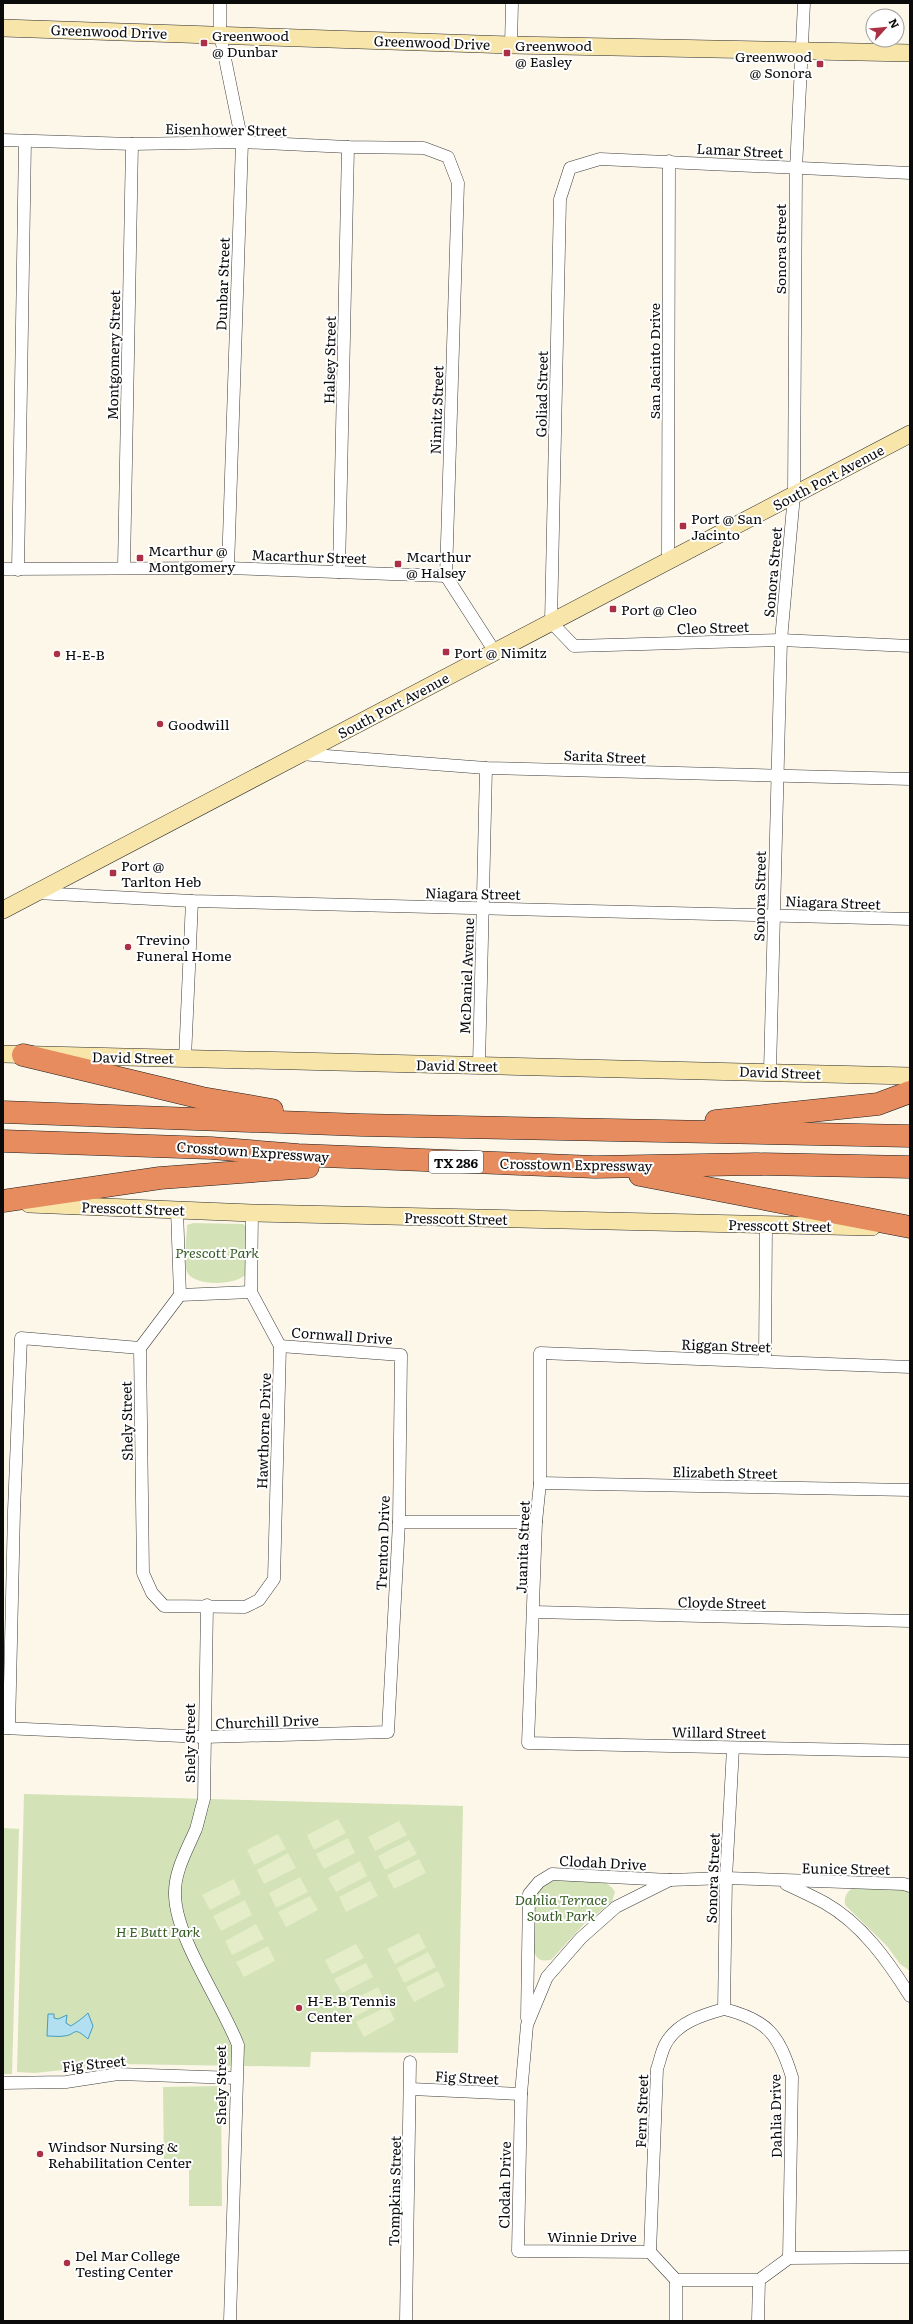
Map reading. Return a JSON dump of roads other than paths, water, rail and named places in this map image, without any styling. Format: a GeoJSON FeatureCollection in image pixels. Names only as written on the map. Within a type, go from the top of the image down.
{"type":"FeatureCollection","features":[{"type":"Feature","properties":{"kind":"highway"},"geometry":{"type":"LineString","coordinates":[[13,1054],[202,1098],[352,1124]]}},
{"type":"Feature","properties":{"kind":"highway"},"geometry":{"type":"LineString","coordinates":[[620,1131],[878,1104],[910,1092]]}},
{"type":"Feature","properties":{"kind":"highway","name":"Crosstown Expressway"},"geometry":{"type":"LineString","coordinates":[[3,1112],[352,1124],[620,1131],[910,1136]]}},
{"type":"Feature","properties":{"kind":"highway","name":"Crosstown Expressway"},"geometry":{"type":"LineString","coordinates":[[3,1141],[211,1148],[298,1155],[595,1167],[757,1164],[910,1167]]}},
{"type":"Feature","properties":{"kind":"highway"},"geometry":{"type":"LineString","coordinates":[[3,1202],[160,1178],[403,1159]]}},
{"type":"Feature","properties":{"kind":"highway"},"geometry":{"type":"LineString","coordinates":[[595,1167],[910,1227]]}},
{"type":"Feature","properties":{"kind":"main road","name":"Greenwood Drive"},"geometry":{"type":"LineString","coordinates":[[3,28],[220,34],[510,45],[910,53]]}},
{"type":"Feature","properties":{"kind":"main road","name":"South Port Avenue"},"geometry":{"type":"LineString","coordinates":[[3,910],[910,434]]}},
{"type":"Feature","properties":{"kind":"main road","name":"David Street"},"geometry":{"type":"LineString","coordinates":[[13,1054],[770,1071],[910,1076]]}},
{"type":"Feature","properties":{"kind":"main road","name":"Presscott Street"},"geometry":{"type":"LineString","coordinates":[[3,1202],[252,1213],[910,1227]]}},
{"type":"Feature","properties":{"kind":"street","name":"Dunbar Street"},"geometry":{"type":"LineString","coordinates":[[220,3],[220,34],[242,142],[228,568]]}},
{"type":"Feature","properties":{"kind":"street"},"geometry":{"type":"LineString","coordinates":[[510,45],[512,3]]}},
{"type":"Feature","properties":{"kind":"street","name":"Sonora Street"},"geometry":{"type":"LineString","coordinates":[[770,1071],[776,776],[781,640],[794,495],[796,168],[804,3]]}},
{"type":"Feature","properties":{"kind":"street","name":"Eisenhower Street"},"geometry":{"type":"LineString","coordinates":[[3,140],[132,144],[242,142],[348,147],[424,148],[448,157]]}},
{"type":"Feature","properties":{"kind":"street"},"geometry":{"type":"LineString","coordinates":[[18,570],[25,141]]}},
{"type":"Feature","properties":{"kind":"street","name":"Montgomery Street"},"geometry":{"type":"LineString","coordinates":[[124,567],[132,144]]}},
{"type":"Feature","properties":{"kind":"street","name":"Halsey Street"},"geometry":{"type":"LineString","coordinates":[[339,572],[348,147]]}},
{"type":"Feature","properties":{"kind":"street","name":"Nimitz Street"},"geometry":{"type":"LineString","coordinates":[[446,576],[458,183],[448,157]]}},
{"type":"Feature","properties":{"kind":"street","name":"Lamar Street"},"geometry":{"type":"LineString","coordinates":[[570,168],[600,159],[910,173]]}},
{"type":"Feature","properties":{"kind":"street","name":"San Jacinto Drive"},"geometry":{"type":"LineString","coordinates":[[668,561],[669,161]]}},
{"type":"Feature","properties":{"kind":"street","name":"Goliad Street"},"geometry":{"type":"LineString","coordinates":[[551,622],[560,199],[570,168]]}},
{"type":"Feature","properties":{"kind":"street","name":"Macarthur Street"},"geometry":{"type":"LineString","coordinates":[[3,569],[18,570],[124,567],[228,568],[446,576]]}},
{"type":"Feature","properties":{"kind":"street"},"geometry":{"type":"LineString","coordinates":[[446,576],[495,652]]}},
{"type":"Feature","properties":{"kind":"street","name":"Cleo Street"},"geometry":{"type":"LineString","coordinates":[[551,622],[574,646],[781,640],[910,646]]}},
{"type":"Feature","properties":{"kind":"street","name":"Sarita Street"},"geometry":{"type":"LineString","coordinates":[[300,754],[486,768],[910,779]]}},
{"type":"Feature","properties":{"kind":"street","name":"McDaniel Avenue"},"geometry":{"type":"LineString","coordinates":[[479,1065],[486,768]]}},
{"type":"Feature","properties":{"kind":"street","name":"Niagara Street"},"geometry":{"type":"LineString","coordinates":[[35,893],[192,901],[910,919]]}},
{"type":"Feature","properties":{"kind":"street"},"geometry":{"type":"LineString","coordinates":[[185,1058],[192,901]]}},
{"type":"Feature","properties":{"kind":"street"},"geometry":{"type":"LineString","coordinates":[[6,1728],[8,1510],[21,1338],[140,1348],[180,1295],[177,1210]]}},
{"type":"Feature","properties":{"kind":"street","name":"Hawthorne Drive"},"geometry":{"type":"LineString","coordinates":[[207,1605],[245,1606],[260,1600],[274,1579],[280,1346],[251,1292],[252,1213]]}},
{"type":"Feature","properties":{"kind":"street"},"geometry":{"type":"LineString","coordinates":[[765,1361],[766,1225]]}},
{"type":"Feature","properties":{"kind":"street"},"geometry":{"type":"LineString","coordinates":[[180,1295],[251,1292]]}},
{"type":"Feature","properties":{"kind":"street","name":"Cornwall Drive"},"geometry":{"type":"LineString","coordinates":[[280,1346],[401,1355]]}},
{"type":"Feature","properties":{"kind":"street","name":"Shely Street"},"geometry":{"type":"LineString","coordinates":[[140,1348],[143,1573],[152,1594],[164,1606],[207,1605],[204,1800],[196,1827],[179,1867],[174,1894],[179,1921],[229,2021],[238,2045],[230,2321]]}},
{"type":"Feature","properties":{"kind":"street","name":"Riggan Street"},"geometry":{"type":"LineString","coordinates":[[540,1353],[910,1367]]}},
{"type":"Feature","properties":{"kind":"street","name":"Juanita Street"},"geometry":{"type":"LineString","coordinates":[[528,1743],[534,1612],[536,1522],[540,1483],[540,1353]]}},
{"type":"Feature","properties":{"kind":"street","name":"Trenton Drive"},"geometry":{"type":"LineString","coordinates":[[388,1732],[399,1522],[401,1355]]}},
{"type":"Feature","properties":{"kind":"street","name":"Elizabeth Street"},"geometry":{"type":"LineString","coordinates":[[540,1483],[910,1490]]}},
{"type":"Feature","properties":{"kind":"street"},"geometry":{"type":"LineString","coordinates":[[399,1522],[536,1522]]}},
{"type":"Feature","properties":{"kind":"street","name":"Cloyde Street"},"geometry":{"type":"LineString","coordinates":[[534,1612],[910,1621]]}},
{"type":"Feature","properties":{"kind":"street","name":"Churchill Drive"},"geometry":{"type":"LineString","coordinates":[[6,1728],[204,1737],[388,1732]]}},
{"type":"Feature","properties":{"kind":"street","name":"Willard Street"},"geometry":{"type":"LineString","coordinates":[[528,1743],[910,1751]]}},
{"type":"Feature","properties":{"kind":"street","name":"Sonora Street"},"geometry":{"type":"LineString","coordinates":[[724,2009],[726,1878],[733,1748]]}},
{"type":"Feature","properties":{"kind":"street","name":"Clodah Drive"},"geometry":{"type":"LineString","coordinates":[[518,2251],[521,2094],[527,2025],[529,1894],[539,1882],[552,1874],[670,1880],[726,1878]]}},
{"type":"Feature","properties":{"kind":"street","name":"Eunice Street"},"geometry":{"type":"LineString","coordinates":[[726,1878],[904,1884],[910,1886]]}},
{"type":"Feature","properties":{"kind":"street","name":"Clodah Drive"},"geometry":{"type":"LineString","coordinates":[[527,2025],[547,1977],[581,1938],[616,1907],[670,1880]]}},
{"type":"Feature","properties":{"kind":"street"},"geometry":{"type":"LineString","coordinates":[[781,1881],[826,1904],[858,1928],[889,1963],[910,1996]]}},
{"type":"Feature","properties":{"kind":"street","name":"Fern Street"},"geometry":{"type":"LineString","coordinates":[[650,2252],[657,2069],[665,2044],[681,2026],[700,2016],[724,2009]]}},
{"type":"Feature","properties":{"kind":"street","name":"Dahlia Drive"},"geometry":{"type":"LineString","coordinates":[[724,2009],[746,2014],[769,2029],[784,2050],[792,2077],[789,2258]]}},
{"type":"Feature","properties":{"kind":"street","name":"Tompkins Street"},"geometry":{"type":"LineString","coordinates":[[406,2321],[411,2089],[410,2062]]}},
{"type":"Feature","properties":{"kind":"street","name":"Fig Street"},"geometry":{"type":"LineString","coordinates":[[3,2083],[66,2082],[118,2074],[236,2078]]}},
{"type":"Feature","properties":{"kind":"street","name":"Fig Street"},"geometry":{"type":"LineString","coordinates":[[411,2089],[521,2094]]}},
{"type":"Feature","properties":{"kind":"street","name":"Winnie Drive"},"geometry":{"type":"LineString","coordinates":[[518,2251],[650,2252],[676,2280]]}},
{"type":"Feature","properties":{"kind":"street"},"geometry":{"type":"LineString","coordinates":[[676,2321],[676,2280],[759,2280],[789,2258],[910,2257]]}},
{"type":"Feature","properties":{"kind":"street"},"geometry":{"type":"LineString","coordinates":[[758,2321],[759,2280]]}},
{"type":"Feature","properties":{"kind":"water"},"geometry":{"type":"Polygon","coordinates":[[[88,2013],[93,2026],[88,2039],[79,2032],[62,2036],[47,2036],[48,2014],[54,2014],[54,2018],[58,2019],[67,2015],[66,2023],[71,2026],[88,2013]]]}},
{"type":"Feature","properties":{"kind":"place","name":"Greenwood @ Dunbar"},"geometry":{"type":"Point","coordinates":[204,43]}},
{"type":"Feature","properties":{"kind":"place","name":"Greenwood @ Easley"},"geometry":{"type":"Point","coordinates":[507,53]}},
{"type":"Feature","properties":{"kind":"place","name":"Greenwood @ Sonora"},"geometry":{"type":"Point","coordinates":[820,64]}},
{"type":"Feature","properties":{"kind":"place","name":"Port @ San Jacinto"},"geometry":{"type":"Point","coordinates":[683,526]}},
{"type":"Feature","properties":{"kind":"place","name":"Mcarthur @ Montgomery"},"geometry":{"type":"Point","coordinates":[140,558]}},
{"type":"Feature","properties":{"kind":"place","name":"Mcarthur @ Halsey"},"geometry":{"type":"Point","coordinates":[398,564]}},
{"type":"Feature","properties":{"kind":"place","name":"Port @ Cleo"},"geometry":{"type":"Point","coordinates":[613,609]}},
{"type":"Feature","properties":{"kind":"place","name":"Port @ Nimitz"},"geometry":{"type":"Point","coordinates":[446,652]}},
{"type":"Feature","properties":{"kind":"place","name":"H-E-B"},"geometry":{"type":"Point","coordinates":[57,654]}},
{"type":"Feature","properties":{"kind":"place","name":"Goodwill"},"geometry":{"type":"Point","coordinates":[160,724]}},
{"type":"Feature","properties":{"kind":"place","name":"Port @ Tarlton Heb"},"geometry":{"type":"Point","coordinates":[113,873]}},
{"type":"Feature","properties":{"kind":"place","name":"Trevino Funeral Home"},"geometry":{"type":"Point","coordinates":[128,947]}},
{"type":"Feature","properties":{"kind":"place","name":"H-E-B Tennis Center"},"geometry":{"type":"Point","coordinates":[299,2008]}},
{"type":"Feature","properties":{"kind":"place","name":"Windsor Nursing & Rehabilitation Center"},"geometry":{"type":"Point","coordinates":[40,2154]}},
{"type":"Feature","properties":{"kind":"place","name":"Del Mar College Testing Center"},"geometry":{"type":"Point","coordinates":[67,2263]}},
{"type":"Feature","properties":{"kind":"park label","name":"Prescott Park"},"geometry":{"type":"Point","coordinates":[217,1252]}},
{"type":"Feature","properties":{"kind":"park label","name":"Dahlia Terrace South Park"},"geometry":{"type":"Point","coordinates":[561,1908]}},
{"type":"Feature","properties":{"kind":"park label","name":"H E Butt Park"},"geometry":{"type":"Point","coordinates":[158,1931]}}]}
